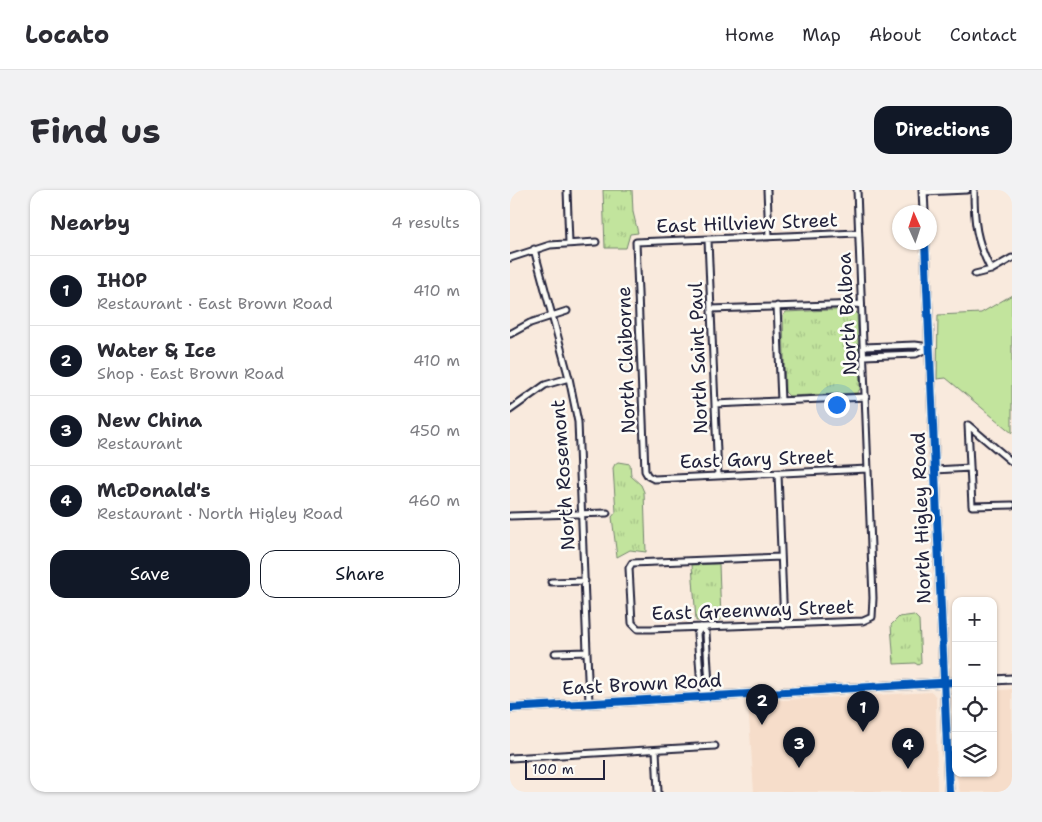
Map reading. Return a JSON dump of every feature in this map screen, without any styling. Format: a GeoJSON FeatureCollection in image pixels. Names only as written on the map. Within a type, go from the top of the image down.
{"type":"FeatureCollection","features":[{"type":"Feature","properties":{"kind":"main road"},"geometry":{"type":"LineString","coordinates":[[923,191],[924,205]]}},
{"type":"Feature","properties":{"kind":"main road","name":"North Higley Road"},"geometry":{"type":"LineString","coordinates":[[926,250],[949,792]]}},
{"type":"Feature","properties":{"kind":"main road"},"geometry":{"type":"LineString","coordinates":[[997,680],[1012,679]]}},
{"type":"Feature","properties":{"kind":"main road","name":"East Brown Road"},"geometry":{"type":"LineString","coordinates":[[510,708],[952,682]]}},
{"type":"Feature","properties":{"kind":"street"},"geometry":{"type":"LineString","coordinates":[[567,190],[570,243]]}},
{"type":"Feature","properties":{"kind":"street"},"geometry":{"type":"LineString","coordinates":[[767,190],[769,237]]}},
{"type":"Feature","properties":{"kind":"street","name":"North Balboa"},"geometry":{"type":"LineString","coordinates":[[857,190],[874,613],[872,617]]}},
{"type":"Feature","properties":{"kind":"street"},"geometry":{"type":"LineString","coordinates":[[923,191],[967,190]]}},
{"type":"Feature","properties":{"kind":"street"},"geometry":{"type":"LineString","coordinates":[[974,190],[974,224],[982,254],[991,270]]}},
{"type":"Feature","properties":{"kind":"street","name":"East Hillview Street"},"geometry":{"type":"LineString","coordinates":[[636,242],[858,233]]}},
{"type":"Feature","properties":{"kind":"street","name":"North Saint Paul"},"geometry":{"type":"LineString","coordinates":[[708,240],[718,476]]}},
{"type":"Feature","properties":{"kind":"street"},"geometry":{"type":"LineString","coordinates":[[510,258],[534,248],[570,243],[596,242]]}},
{"type":"Feature","properties":{"kind":"street","name":"North Claiborne"},"geometry":{"type":"LineString","coordinates":[[636,242],[645,471],[648,476]]}},
{"type":"Feature","properties":{"kind":"street","name":"North Rosemont"},"geometry":{"type":"LineString","coordinates":[[534,248],[569,378],[578,422],[590,703]]}},
{"type":"Feature","properties":{"kind":"street"},"geometry":{"type":"LineString","coordinates":[[975,274],[991,270],[1012,258]]}},
{"type":"Feature","properties":{"kind":"street"},"geometry":{"type":"LineString","coordinates":[[710,309],[861,304]]}},
{"type":"Feature","properties":{"kind":"street"},"geometry":{"type":"LineString","coordinates":[[777,306],[781,401]]}},
{"type":"Feature","properties":{"kind":"street"},"geometry":{"type":"LineString","coordinates":[[510,334],[530,323],[567,311]]}},
{"type":"Feature","properties":{"kind":"street"},"geometry":{"type":"LineString","coordinates":[[864,347],[915,345],[930,348]]}},
{"type":"Feature","properties":{"kind":"street"},"geometry":{"type":"LineString","coordinates":[[864,356],[916,354],[930,348]]}},
{"type":"Feature","properties":{"kind":"street"},"geometry":{"type":"LineString","coordinates":[[510,410],[545,385],[569,378]]}},
{"type":"Feature","properties":{"kind":"street"},"geometry":{"type":"LineString","coordinates":[[714,404],[866,397]]}},
{"type":"Feature","properties":{"kind":"street"},"geometry":{"type":"LineString","coordinates":[[1012,462],[968,425],[972,506],[1012,505]]}},
{"type":"Feature","properties":{"kind":"street"},"geometry":{"type":"LineString","coordinates":[[935,470],[970,468]]}},
{"type":"Feature","properties":{"kind":"street","name":"East Gary Street"},"geometry":{"type":"LineString","coordinates":[[648,476],[654,479],[868,469]]}},
{"type":"Feature","properties":{"kind":"street"},"geometry":{"type":"LineString","coordinates":[[778,474],[784,625]]}},
{"type":"Feature","properties":{"kind":"street"},"geometry":{"type":"LineString","coordinates":[[510,516],[608,513]]}},
{"type":"Feature","properties":{"kind":"street","name":"East Greenway Street"},"geometry":{"type":"LineString","coordinates":[[781,557],[636,563],[629,565],[631,620],[635,627],[701,627],[863,621],[872,617]]}},
{"type":"Feature","properties":{"kind":"street"},"geometry":{"type":"LineString","coordinates":[[551,582],[585,581]]}},
{"type":"Feature","properties":{"kind":"street"},"geometry":{"type":"LineString","coordinates":[[701,627],[706,633],[710,686],[705,696],[701,686],[697,634],[701,627]]}},
{"type":"Feature","properties":{"kind":"street"},"geometry":{"type":"LineString","coordinates":[[555,653],[587,652]]}},
{"type":"Feature","properties":{"kind":"street"},"geometry":{"type":"LineString","coordinates":[[510,758],[715,746]]}},
{"type":"Feature","properties":{"kind":"street"},"geometry":{"type":"LineString","coordinates":[[656,750],[658,792]]}},
{"type":"Feature","properties":{"kind":"shaded area"},"geometry":{"type":"Polygon","coordinates":[[[1012,689],[1012,792],[960,792],[957,777],[997,777],[997,691],[1012,689]]]}},
{"type":"Feature","properties":{"kind":"shaded area"},"geometry":{"type":"Polygon","coordinates":[[[932,692],[936,697],[937,792],[754,792],[748,702],[932,692]]]}},
{"type":"Feature","properties":{"kind":"green space"},"geometry":{"type":"Polygon","coordinates":[[[603,190],[632,190],[633,212],[638,233],[630,234],[626,248],[605,248],[603,190]]]}},
{"type":"Feature","properties":{"kind":"green space"},"geometry":{"type":"Polygon","coordinates":[[[1012,295],[1012,433],[946,378],[937,379],[938,315],[981,313],[1012,295]]]}},
{"type":"Feature","properties":{"kind":"green space"},"geometry":{"type":"Polygon","coordinates":[[[853,309],[857,313],[860,389],[857,393],[789,396],[785,392],[783,316],[786,312],[853,309]]]}},
{"type":"Feature","properties":{"kind":"green space"},"geometry":{"type":"Polygon","coordinates":[[[618,462],[630,464],[631,476],[641,485],[644,492],[646,552],[630,550],[617,557],[612,517],[616,512],[613,468],[618,462]]]}},
{"type":"Feature","properties":{"kind":"green space"},"geometry":{"type":"Polygon","coordinates":[[[719,564],[721,620],[696,621],[692,565],[719,564]]]}},
{"type":"Feature","properties":{"kind":"green space"},"geometry":{"type":"Polygon","coordinates":[[[914,615],[919,620],[921,663],[918,665],[915,663],[894,664],[891,625],[899,617],[914,615]]]}},
{"type":"Feature","properties":{"kind":"cycle path"},"geometry":{"type":"LineString","coordinates":[[925,250],[949,792]]}},
{"type":"Feature","properties":{"kind":"cycle path"},"geometry":{"type":"LineString","coordinates":[[510,708],[952,682]]}},
{"type":"Feature","properties":{"kind":"place","name":"Water & Ice"},"geometry":{"type":"Point","coordinates":[762,725]}},
{"type":"Feature","properties":{"kind":"place","name":"IHOP"},"geometry":{"type":"Point","coordinates":[863,732]}},
{"type":"Feature","properties":{"kind":"place","name":"New China"},"geometry":{"type":"Point","coordinates":[799,768]}},
{"type":"Feature","properties":{"kind":"place","name":"McDonald's"},"geometry":{"type":"Point","coordinates":[908,769]}}]}
